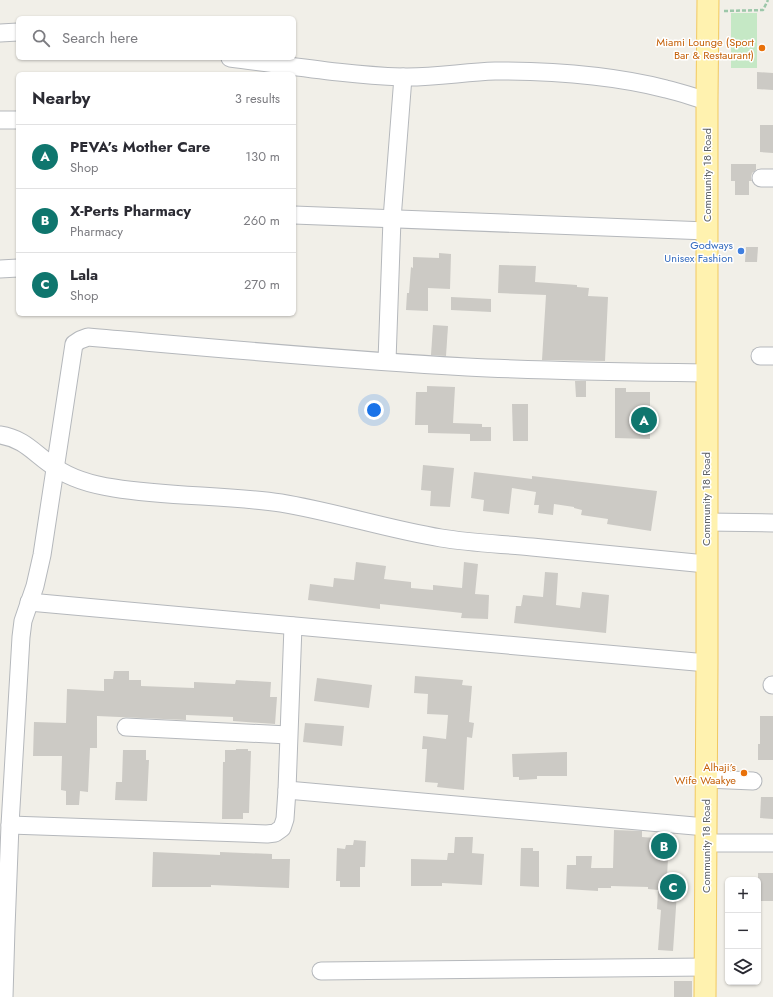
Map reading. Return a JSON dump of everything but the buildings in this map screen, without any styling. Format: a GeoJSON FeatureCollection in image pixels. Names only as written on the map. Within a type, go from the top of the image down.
{"type":"FeatureCollection","features":[{"type":"Feature","properties":{"kind":"main road","name":"Community 18 Road"},"geometry":{"type":"LineString","coordinates":[[705,997],[708,6]]}},
{"type":"Feature","properties":{"kind":"street"},"geometry":{"type":"LineString","coordinates":[[0,33],[16,32]]}},
{"type":"Feature","properties":{"kind":"street"},"geometry":{"type":"LineString","coordinates":[[246,60],[333,71],[403,77],[493,71],[570,74],[666,89],[707,102]]}},
{"type":"Feature","properties":{"kind":"street"},"geometry":{"type":"LineString","coordinates":[[387,361],[392,219],[403,77]]}},
{"type":"Feature","properties":{"kind":"street"},"geometry":{"type":"LineString","coordinates":[[0,120],[16,120]]}},
{"type":"Feature","properties":{"kind":"street"},"geometry":{"type":"LineString","coordinates":[[296,215],[707,230]]}},
{"type":"Feature","properties":{"kind":"street"},"geometry":{"type":"LineString","coordinates":[[0,269],[16,268]]}},
{"type":"Feature","properties":{"kind":"street"},"geometry":{"type":"LineString","coordinates":[[4,997],[10,825],[16,742],[19,657],[23,621],[40,566],[74,344],[88,337],[387,361],[522,370],[707,373]]}},
{"type":"Feature","properties":{"kind":"street"},"geometry":{"type":"LineString","coordinates":[[0,435],[28,445],[56,468],[81,480],[114,488],[280,503],[444,538],[706,564]]}},
{"type":"Feature","properties":{"kind":"street"},"geometry":{"type":"LineString","coordinates":[[706,522],[773,523]]}},
{"type":"Feature","properties":{"kind":"street"},"geometry":{"type":"LineString","coordinates":[[29,602],[707,663]]}},
{"type":"Feature","properties":{"kind":"street"},"geometry":{"type":"LineString","coordinates":[[10,825],[275,833],[282,828],[285,819],[293,626]]}},
{"type":"Feature","properties":{"kind":"street"},"geometry":{"type":"LineString","coordinates":[[126,727],[288,735]]}},
{"type":"Feature","properties":{"kind":"street"},"geometry":{"type":"LineString","coordinates":[[706,779],[754,781]]}},
{"type":"Feature","properties":{"kind":"street"},"geometry":{"type":"LineString","coordinates":[[287,790],[773,843]]}},
{"type":"Feature","properties":{"kind":"street"},"geometry":{"type":"LineString","coordinates":[[321,971],[706,967]]}},
{"type":"Feature","properties":{"kind":"path"},"geometry":{"type":"LineString","coordinates":[[708,6],[763,10],[768,0]]}},
{"type":"Feature","properties":{"kind":"green space"},"geometry":{"type":"Polygon","coordinates":[[[731,13],[757,13],[757,68],[731,68],[731,13]]]}},
{"type":"Feature","properties":{"kind":"place","name":"Miami Lounge (Sport Bar & Restaurant)"},"geometry":{"type":"Point","coordinates":[762,48]}},
{"type":"Feature","properties":{"kind":"place","name":"Godways Unisex Fashion"},"geometry":{"type":"Point","coordinates":[741,251]}},
{"type":"Feature","properties":{"kind":"place","name":"PEVA’s Mother Care"},"geometry":{"type":"Point","coordinates":[644,420]}},
{"type":"Feature","properties":{"kind":"place","name":"Alhaji’s Wife Waakye"},"geometry":{"type":"Point","coordinates":[744,773]}},
{"type":"Feature","properties":{"kind":"place","name":"X-Perts Pharmacy"},"geometry":{"type":"Point","coordinates":[664,846]}},
{"type":"Feature","properties":{"kind":"place","name":"Lala"},"geometry":{"type":"Point","coordinates":[673,887]}}]}
